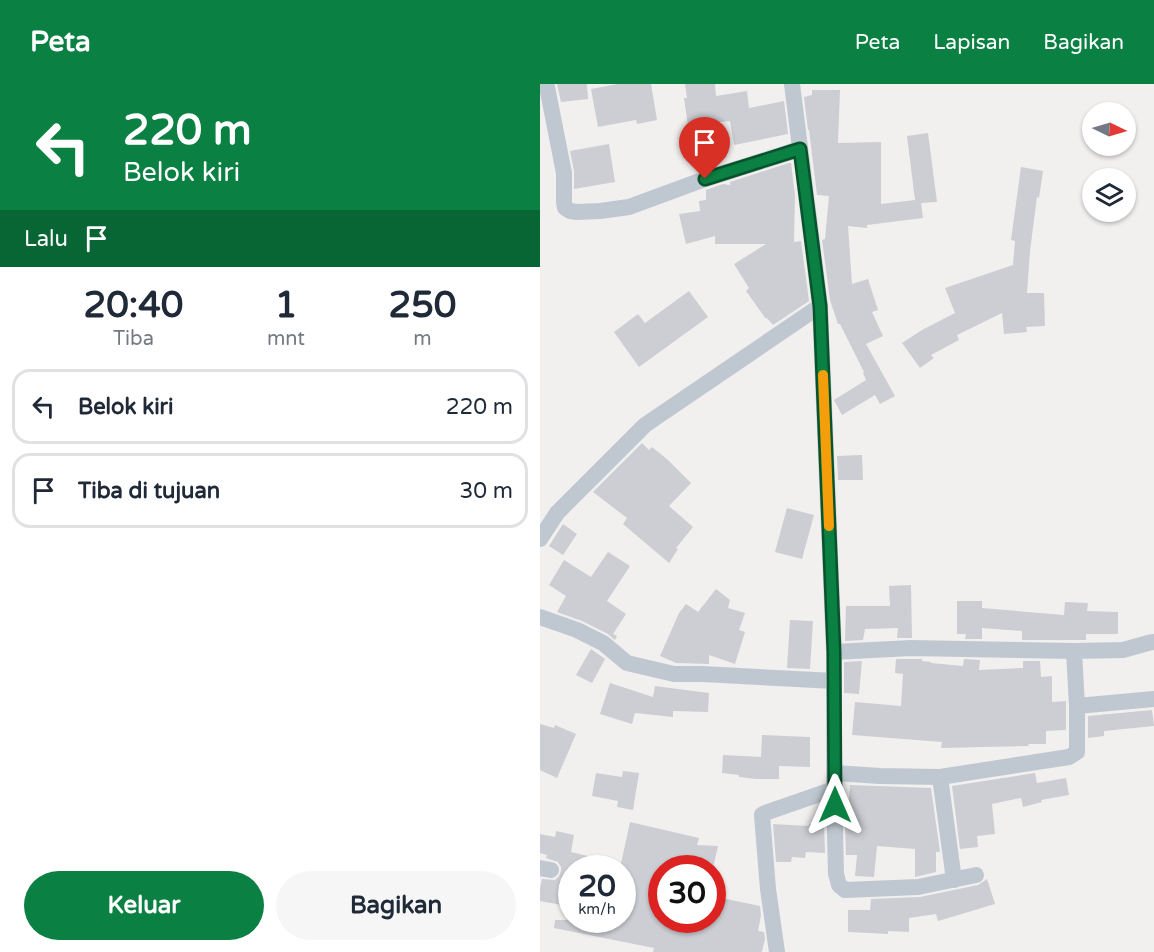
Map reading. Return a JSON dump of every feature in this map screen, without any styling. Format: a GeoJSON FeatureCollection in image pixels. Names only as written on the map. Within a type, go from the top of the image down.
{"type":"FeatureCollection","features":[{"type":"Feature","properties":{"kind":"street"},"geometry":{"type":"LineString","coordinates":[[792,84],[820,306],[834,652],[836,873],[839,885],[845,890],[918,887],[976,875]]}},
{"type":"Feature","properties":{"kind":"street"},"geometry":{"type":"LineString","coordinates":[[547,87],[564,173],[565,208],[570,211],[600,211],[629,207],[705,179],[800,149]]}},
{"type":"Feature","properties":{"kind":"street"},"geometry":{"type":"LineString","coordinates":[[540,539],[557,513],[645,425],[820,306]]}},
{"type":"Feature","properties":{"kind":"street"},"geometry":{"type":"LineString","coordinates":[[540,617],[577,630],[603,643],[627,663],[674,674],[834,681]]}},
{"type":"Feature","properties":{"kind":"street"},"geometry":{"type":"LineString","coordinates":[[834,652],[911,648],[1123,650],[1154,642]]}},
{"type":"Feature","properties":{"kind":"street"},"geometry":{"type":"LineString","coordinates":[[777,952],[768,889],[762,815],[834,781],[880,776],[940,777],[1069,757],[1077,752],[1074,651]]}},
{"type":"Feature","properties":{"kind":"street"},"geometry":{"type":"LineString","coordinates":[[1077,706],[1154,699]]}},
{"type":"Feature","properties":{"kind":"street"},"geometry":{"type":"LineString","coordinates":[[940,777],[954,880]]}},
{"type":"Feature","properties":{"kind":"building"},"geometry":{"type":"Polygon","coordinates":[[[557,84],[587,84],[588,99],[561,102],[557,84]]]}},
{"type":"Feature","properties":{"kind":"building"},"geometry":{"type":"Polygon","coordinates":[[[618,84],[651,84],[657,120],[637,124],[636,120],[598,127],[591,89],[618,84]]]}},
{"type":"Feature","properties":{"kind":"building"},"geometry":{"type":"Polygon","coordinates":[[[685,84],[715,84],[716,96],[747,91],[749,108],[784,101],[788,134],[734,145],[730,121],[688,126],[684,98],[687,98],[685,84]]]}},
{"type":"Feature","properties":{"kind":"building"},"geometry":{"type":"Polygon","coordinates":[[[812,90],[840,90],[838,143],[881,142],[881,204],[915,200],[907,136],[928,133],[937,202],[921,203],[923,218],[867,225],[867,228],[848,226],[852,284],[868,279],[878,310],[872,312],[883,336],[866,344],[895,396],[880,404],[875,395],[842,415],[834,400],[866,380],[838,324],[830,300],[822,240],[825,239],[829,196],[817,195],[804,97],[812,95],[812,90]]]}},
{"type":"Feature","properties":{"kind":"building"},"geometry":{"type":"Polygon","coordinates":[[[609,144],[615,182],[574,189],[574,171],[570,151],[609,144]]]}},
{"type":"Feature","properties":{"kind":"building"},"geometry":{"type":"Polygon","coordinates":[[[791,163],[795,195],[794,242],[801,241],[809,301],[773,325],[746,291],[749,288],[734,264],[766,244],[715,244],[715,236],[686,244],[679,214],[700,211],[699,201],[706,200],[706,190],[723,184],[730,185],[730,182],[791,163]]]}},
{"type":"Feature","properties":{"kind":"building"},"geometry":{"type":"Polygon","coordinates":[[[1021,167],[1043,171],[1039,198],[1037,197],[1027,293],[1044,293],[1045,326],[1026,327],[1027,332],[1004,334],[1002,313],[957,335],[959,340],[931,355],[934,358],[920,368],[902,343],[955,313],[945,288],[1013,265],[1015,241],[1011,240],[1021,167]]]}},
{"type":"Feature","properties":{"kind":"building"},"geometry":{"type":"Polygon","coordinates":[[[689,291],[708,317],[639,367],[614,332],[638,314],[645,323],[689,291]]]}},
{"type":"Feature","properties":{"kind":"building"},"geometry":{"type":"Polygon","coordinates":[[[642,443],[649,450],[652,447],[668,460],[691,483],[669,506],[693,527],[676,548],[678,549],[669,563],[623,524],[627,518],[593,492],[642,443]]]}},
{"type":"Feature","properties":{"kind":"building"},"geometry":{"type":"Polygon","coordinates":[[[862,455],[863,480],[838,480],[837,456],[862,455]]]}},
{"type":"Feature","properties":{"kind":"building"},"geometry":{"type":"Polygon","coordinates":[[[787,508],[814,515],[802,559],[775,552],[787,508]]]}},
{"type":"Feature","properties":{"kind":"building"},"geometry":{"type":"Polygon","coordinates":[[[563,524],[577,534],[563,555],[549,546],[563,524]]]}},
{"type":"Feature","properties":{"kind":"building"},"geometry":{"type":"Polygon","coordinates":[[[608,552],[630,566],[607,601],[626,614],[613,634],[617,636],[615,640],[582,621],[557,612],[566,596],[549,585],[564,560],[591,577],[608,552]]]}},
{"type":"Feature","properties":{"kind":"building"},"geometry":{"type":"Polygon","coordinates":[[[911,585],[912,638],[897,638],[898,628],[865,629],[863,640],[845,641],[846,606],[890,606],[889,586],[911,585]]]}},
{"type":"Feature","properties":{"kind":"building"},"geometry":{"type":"Polygon","coordinates":[[[716,589],[730,600],[728,608],[745,613],[739,630],[745,632],[735,664],[709,655],[709,664],[676,663],[660,656],[679,613],[686,604],[698,612],[716,589]]]}},
{"type":"Feature","properties":{"kind":"building"},"geometry":{"type":"Polygon","coordinates":[[[957,601],[982,601],[982,608],[1064,615],[1065,602],[1088,603],[1087,611],[1118,612],[1118,634],[1086,634],[1086,640],[1022,640],[1022,631],[982,628],[982,639],[965,639],[966,634],[957,634],[957,601]]]}},
{"type":"Feature","properties":{"kind":"building"},"geometry":{"type":"Polygon","coordinates":[[[790,620],[813,621],[810,669],[787,668],[790,620]]]}},
{"type":"Feature","properties":{"kind":"building"},"geometry":{"type":"Polygon","coordinates":[[[591,649],[605,659],[592,683],[576,675],[591,649]]]}},
{"type":"Feature","properties":{"kind":"building"},"geometry":{"type":"Polygon","coordinates":[[[896,659],[922,659],[922,661],[931,663],[963,666],[964,659],[980,660],[979,670],[1023,668],[1023,661],[1040,661],[1041,677],[1052,676],[1052,702],[1066,701],[1066,730],[1046,731],[1046,744],[1028,744],[1029,746],[941,748],[942,742],[852,735],[855,702],[901,706],[903,674],[895,673],[896,659]]]}},
{"type":"Feature","properties":{"kind":"building"},"geometry":{"type":"Polygon","coordinates":[[[862,661],[859,694],[844,693],[844,662],[862,661]]]}},
{"type":"Feature","properties":{"kind":"building"},"geometry":{"type":"Polygon","coordinates":[[[610,683],[653,697],[655,686],[709,693],[708,712],[673,711],[673,717],[635,713],[632,724],[600,714],[610,683]]]}},
{"type":"Feature","properties":{"kind":"building"},"geometry":{"type":"Polygon","coordinates":[[[1152,710],[1154,726],[1104,731],[1104,736],[1088,738],[1088,716],[1152,710]]]}},
{"type":"Feature","properties":{"kind":"building"},"geometry":{"type":"Polygon","coordinates":[[[540,724],[554,728],[555,725],[576,734],[557,778],[540,770],[540,724]]]}},
{"type":"Feature","properties":{"kind":"building"},"geometry":{"type":"Polygon","coordinates":[[[762,735],[810,737],[810,767],[779,766],[779,779],[756,779],[722,773],[723,755],[761,757],[762,735]]]}},
{"type":"Feature","properties":{"kind":"building"},"geometry":{"type":"Polygon","coordinates":[[[623,771],[639,773],[633,810],[617,807],[618,801],[592,796],[596,773],[622,777],[623,771]]]}},
{"type":"Feature","properties":{"kind":"building"},"geometry":{"type":"Polygon","coordinates":[[[1035,773],[1037,783],[1066,778],[1069,795],[1041,800],[1042,802],[1023,807],[1021,798],[992,804],[995,834],[977,836],[978,847],[960,849],[952,786],[1035,773]]]}},
{"type":"Feature","properties":{"kind":"building"},"geometry":{"type":"Polygon","coordinates":[[[850,785],[931,788],[940,852],[936,852],[936,872],[915,877],[915,849],[877,846],[874,877],[855,876],[857,855],[846,855],[845,826],[847,826],[850,785]]]}},
{"type":"Feature","properties":{"kind":"building"},"geometry":{"type":"Polygon","coordinates":[[[630,822],[699,838],[697,845],[718,846],[716,855],[648,855],[648,933],[726,933],[726,899],[760,906],[758,931],[764,932],[765,939],[762,952],[653,952],[654,948],[579,933],[636,933],[636,855],[623,855],[630,822]]]}},
{"type":"Feature","properties":{"kind":"building"},"geometry":{"type":"Polygon","coordinates":[[[773,824],[824,825],[825,853],[806,852],[805,858],[792,857],[791,862],[776,862],[773,824]]]}},
{"type":"Feature","properties":{"kind":"building"},"geometry":{"type":"Polygon","coordinates":[[[556,831],[574,835],[571,852],[583,855],[558,855],[558,862],[546,858],[547,855],[540,853],[540,834],[555,837],[556,831]]]}},
{"type":"Feature","properties":{"kind":"building"},"geometry":{"type":"Polygon","coordinates":[[[558,877],[558,904],[540,901],[542,879],[555,880],[558,877]]]}},
{"type":"Feature","properties":{"kind":"building"},"geometry":{"type":"Polygon","coordinates":[[[987,879],[995,904],[938,921],[936,914],[909,918],[909,932],[888,931],[888,934],[848,932],[848,910],[870,910],[871,899],[920,897],[978,885],[987,879]]]}},
{"type":"Feature","properties":{"kind":"building"},"geometry":{"type":"Polygon","coordinates":[[[555,920],[558,920],[558,929],[554,928],[555,920]]]}},
{"type":"Feature","properties":{"kind":"slow traffic"},"geometry":{"type":"LineString","coordinates":[[823,375],[829,526]]}},
{"type":"Feature","properties":{"kind":"route"},"geometry":{"type":"LineString","coordinates":[[705,179],[800,149],[820,306],[834,652],[835,805]]}}]}
